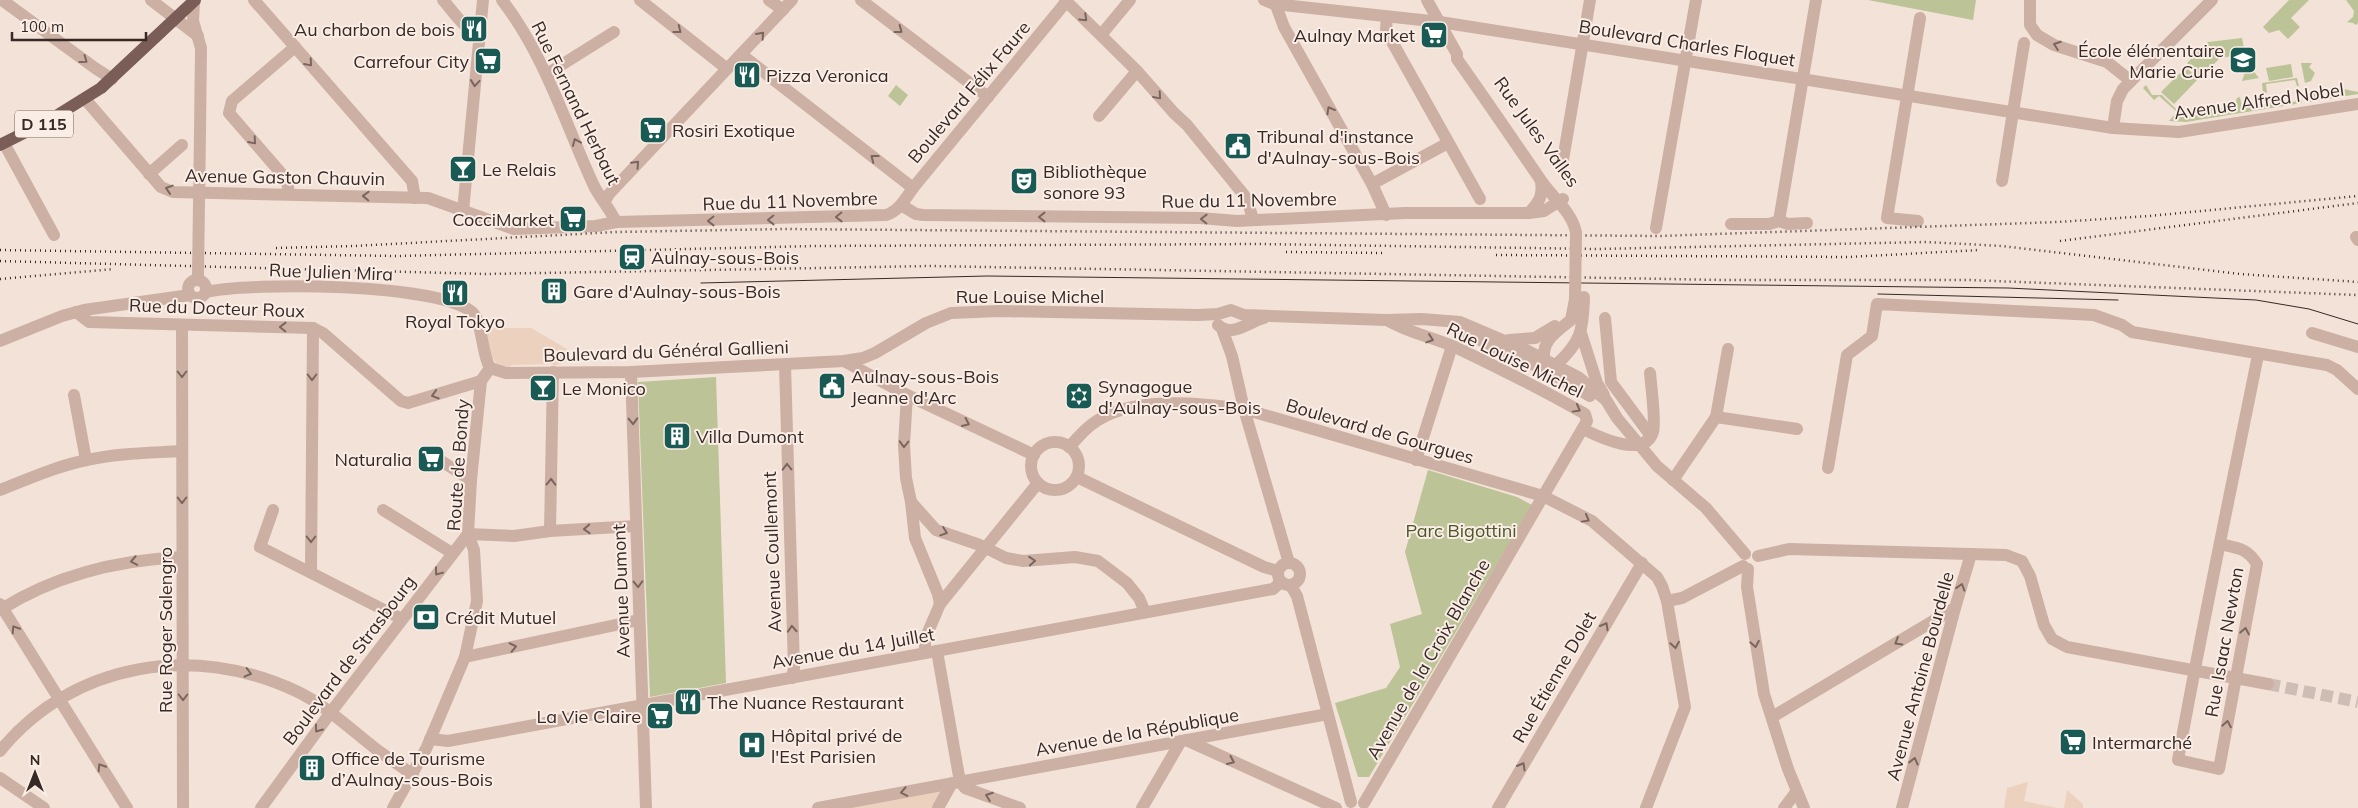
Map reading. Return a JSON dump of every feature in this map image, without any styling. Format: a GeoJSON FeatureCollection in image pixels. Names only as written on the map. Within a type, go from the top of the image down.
{"type":"FeatureCollection","features":[{"type":"Feature","properties":{"kind":"main road","name":"D 115"},"geometry":{"type":"LineString","coordinates":[[2,144],[48,121],[85,99],[112,79],[195,1]]}},
{"type":"Feature","properties":{"kind":"street"},"geometry":{"type":"LineString","coordinates":[[2,0],[112,79]]}},
{"type":"Feature","properties":{"kind":"street"},"geometry":{"type":"LineString","coordinates":[[151,0],[198,36]]}},
{"type":"Feature","properties":{"kind":"street"},"geometry":{"type":"LineString","coordinates":[[254,0],[412,181],[415,198]]}},
{"type":"Feature","properties":{"kind":"street"},"geometry":{"type":"LineString","coordinates":[[443,0],[464,25],[472,32],[479,33]]}},
{"type":"Feature","properties":{"kind":"street"},"geometry":{"type":"LineString","coordinates":[[462,211],[465,202],[483,0]]}},
{"type":"Feature","properties":{"kind":"street","name":"Rue Fernand Herbaut"},"geometry":{"type":"LineString","coordinates":[[502,0],[516,18],[547,74],[595,188],[605,201],[616,222]]}},
{"type":"Feature","properties":{"kind":"street"},"geometry":{"type":"LineString","coordinates":[[640,0],[726,68]]}},
{"type":"Feature","properties":{"kind":"street"},"geometry":{"type":"LineString","coordinates":[[770,0],[782,10]]}},
{"type":"Feature","properties":{"kind":"street"},"geometry":{"type":"LineString","coordinates":[[605,201],[609,194],[726,68],[742,55],[792,0]]}},
{"type":"Feature","properties":{"kind":"street"},"geometry":{"type":"LineString","coordinates":[[861,0],[988,97]]}},
{"type":"Feature","properties":{"kind":"street"},"geometry":{"type":"LineString","coordinates":[[1101,35],[1130,0]]}},
{"type":"Feature","properties":{"kind":"street","name":"Rue Jules Valles"},"geometry":{"type":"LineString","coordinates":[[1427,0],[1455,50],[1457,59],[1541,181],[1579,220],[1579,298]]}},
{"type":"Feature","properties":{"kind":"street"},"geometry":{"type":"LineString","coordinates":[[1563,160],[1590,0]]}},
{"type":"Feature","properties":{"kind":"street"},"geometry":{"type":"LineString","coordinates":[[1656,228],[1687,61],[1696,0]]}},
{"type":"Feature","properties":{"kind":"street"},"geometry":{"type":"LineString","coordinates":[[1779,221],[1816,0]]}},
{"type":"Feature","properties":{"kind":"street"},"geometry":{"type":"LineString","coordinates":[[2030,0],[2030,25],[2037,36],[2054,44],[2107,62],[2132,81]]}},
{"type":"Feature","properties":{"kind":"street"},"geometry":{"type":"LineString","coordinates":[[2108,128],[2119,97],[2132,81],[2212,0]]}},
{"type":"Feature","properties":{"kind":"street"},"geometry":{"type":"LineString","coordinates":[[0,341],[76,312],[190,295],[199,298],[206,292],[205,284],[198,277],[201,48],[193,21],[195,1]]}},
{"type":"Feature","properties":{"kind":"street"},"geometry":{"type":"LineString","coordinates":[[1066,1],[1137,71],[1174,114],[1187,125],[1244,195],[1253,220]]}},
{"type":"Feature","properties":{"kind":"street","name":"Boulevard Félix Faure"},"geometry":{"type":"LineString","coordinates":[[901,205],[1066,1]]}},
{"type":"Feature","properties":{"kind":"street"},"geometry":{"type":"LineString","coordinates":[[1271,1],[1372,184],[1386,215]]}},
{"type":"Feature","properties":{"kind":"street","name":"Boulevard Charles Floquet"},"geometry":{"type":"LineString","coordinates":[[1271,1],[1440,22],[2108,128]]}},
{"type":"Feature","properties":{"kind":"street"},"geometry":{"type":"LineString","coordinates":[[1387,16],[1386,29],[1480,199]]}},
{"type":"Feature","properties":{"kind":"street"},"geometry":{"type":"LineString","coordinates":[[1918,221],[1887,218],[1920,18]]}},
{"type":"Feature","properties":{"kind":"street"},"geometry":{"type":"LineString","coordinates":[[1455,50],[1467,32],[1474,28]]}},
{"type":"Feature","properties":{"kind":"street"},"geometry":{"type":"LineString","coordinates":[[547,74],[614,32]]}},
{"type":"Feature","properties":{"kind":"street"},"geometry":{"type":"LineString","coordinates":[[2002,181],[2024,43]]}},
{"type":"Feature","properties":{"kind":"street"},"geometry":{"type":"LineString","coordinates":[[288,194],[287,180],[229,113],[232,102],[295,47]]}},
{"type":"Feature","properties":{"kind":"street","name":"Rue Jules Valles"},"geometry":{"type":"LineString","coordinates":[[1455,50],[1560,200]]}},
{"type":"Feature","properties":{"kind":"street"},"geometry":{"type":"LineString","coordinates":[[742,55],[913,188]]}},
{"type":"Feature","properties":{"kind":"street"},"geometry":{"type":"LineString","coordinates":[[1099,116],[1137,71]]}},
{"type":"Feature","properties":{"kind":"street","name":"Avenue Gaston Chauvin"},"geometry":{"type":"LineString","coordinates":[[85,99],[149,174],[164,189],[173,192],[415,198],[433,200],[462,211]]}},
{"type":"Feature","properties":{"kind":"street","name":"Avenue Alfred Nobel"},"geometry":{"type":"LineString","coordinates":[[2108,128],[2179,132],[2358,104]]}},
{"type":"Feature","properties":{"kind":"street"},"geometry":{"type":"LineString","coordinates":[[1372,184],[1448,143]]}},
{"type":"Feature","properties":{"kind":"street"},"geometry":{"type":"LineString","coordinates":[[2,144],[54,235]]}},
{"type":"Feature","properties":{"kind":"street"},"geometry":{"type":"LineString","coordinates":[[149,174],[182,145]]}},
{"type":"Feature","properties":{"kind":"street"},"geometry":{"type":"LineString","coordinates":[[1530,212],[1543,194],[1541,181]]}},
{"type":"Feature","properties":{"kind":"street","name":"Rue du 11 Novembre"},"geometry":{"type":"LineString","coordinates":[[462,211],[514,229],[596,226],[616,222],[799,219],[886,215],[894,212],[901,205],[916,214],[923,215],[1253,220],[1530,212],[1544,211],[1560,200]]}},
{"type":"Feature","properties":{"kind":"street"},"geometry":{"type":"LineString","coordinates":[[1732,224],[1769,224],[1779,221],[1788,224],[1807,223]]}},
{"type":"Feature","properties":{"kind":"street"},"geometry":{"type":"LineString","coordinates":[[190,295],[189,284],[198,277]]}},
{"type":"Feature","properties":{"kind":"street","name":"Rue Julien Mira"},"geometry":{"type":"LineString","coordinates":[[206,292],[265,287],[352,287],[392,290],[460,305],[473,313],[478,320],[484,358],[490,368]]}},
{"type":"Feature","properties":{"kind":"street"},"geometry":{"type":"LineString","coordinates":[[1579,298],[1571,320],[1554,332],[1546,343],[1546,365],[1572,350],[1581,333]]}},
{"type":"Feature","properties":{"kind":"street"},"geometry":{"type":"LineString","coordinates":[[1579,298],[1581,333],[1597,383],[1606,400]]}},
{"type":"Feature","properties":{"kind":"street"},"geometry":{"type":"LineString","coordinates":[[1828,468],[1847,355],[1872,336],[1877,304],[2094,315],[2122,325],[2132,332],[2327,366],[2337,370],[2358,389]]}},
{"type":"Feature","properties":{"kind":"street","name":"Rue Louise Michel"},"geometry":{"type":"LineString","coordinates":[[1219,322],[1231,310],[1242,323]]}},
{"type":"Feature","properties":{"kind":"street","name":"Rue Louise Michel"},"geometry":{"type":"LineString","coordinates":[[844,361],[870,355],[926,324],[951,313],[999,311],[1198,315],[1219,322],[1232,331],[1242,323],[1274,316],[1460,322],[1504,340],[1546,365],[1617,418]]}},
{"type":"Feature","properties":{"kind":"street","name":"Rue du Docteur Roux"},"geometry":{"type":"LineString","coordinates":[[76,312],[89,322],[312,328],[323,333],[401,401],[408,403],[481,381]]}},
{"type":"Feature","properties":{"kind":"street"},"geometry":{"type":"LineString","coordinates":[[1504,340],[1535,338],[1574,313]]}},
{"type":"Feature","properties":{"kind":"street"},"geometry":{"type":"LineString","coordinates":[[1605,318],[1611,382],[1651,436]]}},
{"type":"Feature","properties":{"kind":"street","name":"Rue Louise Michel"},"geometry":{"type":"LineString","coordinates":[[1388,319],[1458,329],[1578,377],[1606,400],[1617,418]]}},
{"type":"Feature","properties":{"kind":"street","name":"Rue Louise Michel"},"geometry":{"type":"LineString","coordinates":[[1388,319],[1404,330],[1452,346],[1586,414],[1587,421],[1583,429]]}},
{"type":"Feature","properties":{"kind":"street"},"geometry":{"type":"LineString","coordinates":[[1219,322],[1232,356],[1244,409],[1289,563]]}},
{"type":"Feature","properties":{"kind":"street"},"geometry":{"type":"LineString","coordinates":[[1232,356],[1242,323]]}},
{"type":"Feature","properties":{"kind":"street","name":"Rue Roger Salengro"},"geometry":{"type":"LineString","coordinates":[[182,325],[183,808]]}},
{"type":"Feature","properties":{"kind":"street"},"geometry":{"type":"LineString","coordinates":[[311,571],[312,328]]}},
{"type":"Feature","properties":{"kind":"street"},"geometry":{"type":"LineString","coordinates":[[2312,333],[2358,347]]}},
{"type":"Feature","properties":{"kind":"street"},"geometry":{"type":"LineString","coordinates":[[1416,460],[1452,346]]}},
{"type":"Feature","properties":{"kind":"street"},"geometry":{"type":"LineString","coordinates":[[1673,480],[1716,417],[1728,349]]}},
{"type":"Feature","properties":{"kind":"street","name":"Rue Isaac Newton"},"geometry":{"type":"LineString","coordinates":[[2220,544],[2240,548],[2250,554],[2257,564],[2219,769],[2178,760],[2194,671],[2258,355]]}},
{"type":"Feature","properties":{"kind":"street"},"geometry":{"type":"LineString","coordinates":[[844,361],[907,395],[1034,455]]}},
{"type":"Feature","properties":{"kind":"street","name":"Boulevard du Général Gallieni"},"geometry":{"type":"LineString","coordinates":[[490,368],[506,373],[631,372],[844,361]]}},
{"type":"Feature","properties":{"kind":"street","name":"Avenue Coullemont"},"geometry":{"type":"LineString","coordinates":[[785,365],[794,668],[792,678]]}},
{"type":"Feature","properties":{"kind":"street","name":"Route de Bondy"},"geometry":{"type":"LineString","coordinates":[[393,808],[413,775],[465,657],[478,601],[474,550],[468,534],[471,480],[481,381],[490,368]]}},
{"type":"Feature","properties":{"kind":"street"},"geometry":{"type":"LineString","coordinates":[[550,530],[553,372]]}},
{"type":"Feature","properties":{"kind":"street","name":"Avenue Dumont"},"geometry":{"type":"LineString","coordinates":[[631,372],[646,808]]}},
{"type":"Feature","properties":{"kind":"street"},"geometry":{"type":"LineString","coordinates":[[1583,429],[1608,440],[1640,445],[1651,436],[1654,430],[1650,373]]}},
{"type":"Feature","properties":{"kind":"street"},"geometry":{"type":"LineString","coordinates":[[74,395],[86,460]]}},
{"type":"Feature","properties":{"kind":"street"},"geometry":{"type":"LineString","coordinates":[[907,395],[904,445],[906,478],[915,538],[940,604]]}},
{"type":"Feature","properties":{"kind":"street","name":"Boulevard de Gourgues"},"geometry":{"type":"LineString","coordinates":[[1069,447],[1091,424],[1114,411],[1136,405],[1219,405],[1244,409],[1543,496],[1592,522],[1657,577],[1668,601],[1684,707],[1646,808]]}},
{"type":"Feature","properties":{"kind":"street"},"geometry":{"type":"LineString","coordinates":[[1716,417],[1797,429]]}},
{"type":"Feature","properties":{"kind":"street"},"geometry":{"type":"LineString","coordinates":[[1617,418],[1657,466],[1706,508],[1748,561],[1747,586],[1764,694],[1796,792],[1804,808]]}},
{"type":"Feature","properties":{"kind":"street","name":"Avenue de la Croix Blanche"},"geometry":{"type":"LineString","coordinates":[[1366,806],[1583,429]]}},
{"type":"Feature","properties":{"kind":"street"},"geometry":{"type":"LineString","coordinates":[[1062,443],[1069,447],[1074,452],[1079,464],[1077,477],[1072,483],[1059,490],[1051,490],[1038,483],[1031,470],[1034,455],[1046,444],[1062,443]]}},
{"type":"Feature","properties":{"kind":"street"},"geometry":{"type":"LineString","coordinates":[[0,490],[46,472],[86,460],[120,455],[182,451]]}},
{"type":"Feature","properties":{"kind":"street"},"geometry":{"type":"LineString","coordinates":[[438,459],[471,480]]}},
{"type":"Feature","properties":{"kind":"street"},"geometry":{"type":"LineString","coordinates":[[1077,477],[1264,567],[1284,580],[1297,596],[1328,714],[1348,805],[1366,806]]}},
{"type":"Feature","properties":{"kind":"street"},"geometry":{"type":"LineString","coordinates":[[1020,808],[965,788],[956,782],[931,652],[925,639],[940,604],[1038,483]]}},
{"type":"Feature","properties":{"kind":"street"},"geometry":{"type":"LineString","coordinates":[[911,502],[936,530],[986,548],[1006,558],[1023,562],[1075,557],[1098,561],[1127,583],[1139,598],[1145,612]]}},
{"type":"Feature","properties":{"kind":"street"},"geometry":{"type":"LineString","coordinates":[[274,510],[260,547],[311,571],[402,620]]}},
{"type":"Feature","properties":{"kind":"street"},"geometry":{"type":"LineString","coordinates":[[383,510],[452,553]]}},
{"type":"Feature","properties":{"kind":"street"},"geometry":{"type":"LineString","coordinates":[[468,534],[514,536],[550,530],[636,526]]}},
{"type":"Feature","properties":{"kind":"street","name":"Boulevard de Strasbourg"},"geometry":{"type":"LineString","coordinates":[[260,808],[330,712],[468,534]]}},
{"type":"Feature","properties":{"kind":"street"},"geometry":{"type":"LineString","coordinates":[[1668,601],[1682,598],[1748,561],[1789,549],[2006,555],[2022,562],[2030,576],[2044,625],[2052,639],[2067,647],[2268,684]]}},
{"type":"Feature","properties":{"kind":"street","name":"Avenue Antoine Bourdelle"},"geometry":{"type":"LineString","coordinates":[[1902,808],[1971,554]]}},
{"type":"Feature","properties":{"kind":"street"},"geometry":{"type":"LineString","coordinates":[[127,808],[1,608],[50,584],[91,569],[142,559],[182,557]]}},
{"type":"Feature","properties":{"kind":"street"},"geometry":{"type":"LineString","coordinates":[[1289,563],[1296,565],[1301,575],[1298,582],[1284,580],[1282,565],[1289,563]]}},
{"type":"Feature","properties":{"kind":"street","name":"Rue Étienne Dolet"},"geometry":{"type":"LineString","coordinates":[[1498,808],[1642,563]]}},
{"type":"Feature","properties":{"kind":"street","name":"Avenue du 14 Juillet"},"geometry":{"type":"LineString","coordinates":[[430,739],[448,741],[1273,589],[1284,580]]}},
{"type":"Feature","properties":{"kind":"street"},"geometry":{"type":"LineString","coordinates":[[1772,717],[1955,608]]}},
{"type":"Feature","properties":{"kind":"street"},"geometry":{"type":"LineString","coordinates":[[465,657],[639,620]]}},
{"type":"Feature","properties":{"kind":"street"},"geometry":{"type":"LineString","coordinates":[[0,751],[14,734],[59,700],[121,672],[150,666],[183,664],[229,668],[264,677],[298,691],[330,712],[376,749],[413,775]]}},
{"type":"Feature","properties":{"kind":"street","name":"Avenue de la République"},"geometry":{"type":"LineString","coordinates":[[818,808],[1328,714]]}},
{"type":"Feature","properties":{"kind":"street"},"geometry":{"type":"LineString","coordinates":[[1142,808],[1183,741],[1336,808]]}},
{"type":"Feature","properties":{"kind":"street"},"geometry":{"type":"LineString","coordinates":[[0,778],[44,808]]}},
{"type":"Feature","properties":{"kind":"street"},"geometry":{"type":"LineString","coordinates":[[938,808],[956,782]]}},
{"type":"Feature","properties":{"kind":"street"},"geometry":{"type":"LineString","coordinates":[[1784,808],[1796,792]]}},
{"type":"Feature","properties":{"kind":"green space"},"geometry":{"type":"Polygon","coordinates":[[[1868,0],[1976,0],[1973,20],[1868,0]]]}},
{"type":"Feature","properties":{"kind":"green space"},"geometry":{"type":"Polygon","coordinates":[[[2289,0],[2309,0],[2291,18],[2300,27],[2288,39],[2279,30],[2269,33],[2263,27],[2289,0]]]}},
{"type":"Feature","properties":{"kind":"green space"},"geometry":{"type":"Polygon","coordinates":[[[2346,0],[2358,0],[2358,23],[2356,25],[2347,22],[2353,17],[2354,11],[2346,0]]]}},
{"type":"Feature","properties":{"kind":"green space"},"geometry":{"type":"Polygon","coordinates":[[[2242,38],[2245,54],[2220,58],[2201,77],[2187,63],[2208,42],[2242,38]]]}},
{"type":"Feature","properties":{"kind":"green space"},"geometry":{"type":"Polygon","coordinates":[[[2301,63],[2312,63],[2309,67],[2315,73],[2311,81],[2305,83],[2301,63]]]}},
{"type":"Feature","properties":{"kind":"green space"},"geometry":{"type":"Polygon","coordinates":[[[2291,64],[2293,77],[2269,81],[2266,68],[2291,64]]]}},
{"type":"Feature","properties":{"kind":"green space"},"geometry":{"type":"Polygon","coordinates":[[[2186,67],[2198,79],[2174,104],[2161,92],[2186,67]]]}},
{"type":"Feature","properties":{"kind":"green space"},"geometry":{"type":"Polygon","coordinates":[[[2251,68],[2259,78],[2242,81],[2246,69],[2251,68]]]}},
{"type":"Feature","properties":{"kind":"green space"},"geometry":{"type":"Polygon","coordinates":[[[2297,78],[2299,86],[2297,86],[2295,80],[2266,84],[2267,93],[2263,93],[2262,83],[2297,78]]]}},
{"type":"Feature","properties":{"kind":"green space"},"geometry":{"type":"Polygon","coordinates":[[[896,85],[908,95],[900,106],[888,96],[896,85]]]}},
{"type":"Feature","properties":{"kind":"green space"},"geometry":{"type":"Polygon","coordinates":[[[2146,85],[2152,95],[2162,95],[2176,109],[2234,108],[2237,98],[2240,97],[2242,108],[2270,103],[2271,105],[2299,101],[2298,94],[2300,94],[2302,103],[2186,122],[2169,121],[2177,112],[2159,96],[2154,100],[2143,88],[2146,85]]]}},
{"type":"Feature","properties":{"kind":"green space"},"geometry":{"type":"Polygon","coordinates":[[[2334,87],[2358,92],[2358,94],[2309,102],[2307,93],[2314,92],[2325,98],[2334,87]]]}},
{"type":"Feature","properties":{"kind":"green space"},"geometry":{"type":"Polygon","coordinates":[[[716,377],[726,683],[650,697],[638,382],[716,377]]]}},
{"type":"Feature","properties":{"kind":"green space","name":"Parc Bigottini"},"geometry":{"type":"Polygon","coordinates":[[[1428,470],[1517,497],[1532,505],[1369,777],[1358,777],[1335,703],[1386,688],[1400,667],[1390,624],[1422,614],[1405,552],[1428,470]]]}},
{"type":"Feature","properties":{"kind":"shaded area"},"geometry":{"type":"Polygon","coordinates":[[[490,328],[531,328],[567,349],[569,358],[566,362],[554,366],[552,364],[512,365],[509,367],[497,365],[489,351],[487,330],[490,328]]]}},
{"type":"Feature","properties":{"kind":"shaded area"},"geometry":{"type":"Polygon","coordinates":[[[2028,782],[2024,801],[2058,808],[2004,808],[2007,788],[2028,782]]]}},
{"type":"Feature","properties":{"kind":"shaded area"},"geometry":{"type":"Polygon","coordinates":[[[945,787],[933,808],[835,808],[945,787]]]}},
{"type":"Feature","properties":{"kind":"shaded area"},"geometry":{"type":"Polygon","coordinates":[[[2067,790],[2083,804],[2083,808],[2064,808],[2067,790]]]}},
{"type":"Feature","properties":{"kind":"tunnel"},"geometry":{"type":"LineString","coordinates":[[2268,684],[2358,702]]}},
{"type":"Feature","properties":{"kind":"tram line"},"geometry":{"type":"LineString","coordinates":[[701,283],[987,276],[2008,288],[2256,300],[2309,309],[2358,324]]}},
{"type":"Feature","properties":{"kind":"tram line"},"geometry":{"type":"LineString","coordinates":[[1878,294],[2118,300]]}},
{"type":"Feature","properties":{"kind":"railway"},"geometry":{"type":"LineString","coordinates":[[276,248],[354,246],[616,232],[784,229],[1660,236],[2058,222],[2149,216],[2358,196]]}},
{"type":"Feature","properties":{"kind":"railway"},"geometry":{"type":"LineString","coordinates":[[2060,241],[2358,203]]}},
{"type":"Feature","properties":{"kind":"railway"},"geometry":{"type":"LineString","coordinates":[[0,250],[397,256],[814,246],[1259,244],[1598,249],[1926,242],[2002,246],[2240,274],[2358,282]]}},
{"type":"Feature","properties":{"kind":"railway"},"geometry":{"type":"LineString","coordinates":[[1496,255],[1849,257],[1979,250]]}},
{"type":"Feature","properties":{"kind":"railway"},"geometry":{"type":"LineString","coordinates":[[1286,252],[1384,253]]}},
{"type":"Feature","properties":{"kind":"railway"},"geometry":{"type":"LineString","coordinates":[[0,261],[485,274],[930,266],[1725,280],[1968,280],[2358,295]]}},
{"type":"Feature","properties":{"kind":"railway"},"geometry":{"type":"LineString","coordinates":[[0,279],[114,269]]}},
{"type":"Feature","properties":{"kind":"place","name":"Au charbon de bois"},"geometry":{"type":"Point","coordinates":[474,29]}},
{"type":"Feature","properties":{"kind":"place","name":"Aulnay Market"},"geometry":{"type":"Point","coordinates":[1434,35]}},
{"type":"Feature","properties":{"kind":"place","name":"École élémentaire Marie Curie"},"geometry":{"type":"Point","coordinates":[2243,60]}},
{"type":"Feature","properties":{"kind":"place","name":"Carrefour City"},"geometry":{"type":"Point","coordinates":[488,61]}},
{"type":"Feature","properties":{"kind":"place","name":"Pizza Veronica"},"geometry":{"type":"Point","coordinates":[747,75]}},
{"type":"Feature","properties":{"kind":"place","name":"Rosiri Exotique"},"geometry":{"type":"Point","coordinates":[653,130]}},
{"type":"Feature","properties":{"kind":"place","name":"Tribunal d'instance d'Aulnay-sous-Bois"},"geometry":{"type":"Point","coordinates":[1238,146]}},
{"type":"Feature","properties":{"kind":"place","name":"Le Relais"},"geometry":{"type":"Point","coordinates":[463,169]}},
{"type":"Feature","properties":{"kind":"place","name":"Bibliothèque sonore 93"},"geometry":{"type":"Point","coordinates":[1024,181]}},
{"type":"Feature","properties":{"kind":"place","name":"CocciMarket"},"geometry":{"type":"Point","coordinates":[573,219]}},
{"type":"Feature","properties":{"kind":"place","name":"Aulnay-sous-Bois"},"geometry":{"type":"Point","coordinates":[632,257]}},
{"type":"Feature","properties":{"kind":"place","name":"Gare d'Aulnay-sous-Bois"},"geometry":{"type":"Point","coordinates":[554,291]}},
{"type":"Feature","properties":{"kind":"place","name":"Royal Tokyo"},"geometry":{"type":"Point","coordinates":[455,293]}},
{"type":"Feature","properties":{"kind":"place","name":"Aulnay-sous-Bois Jeanne d'Arc"},"geometry":{"type":"Point","coordinates":[832,386]}},
{"type":"Feature","properties":{"kind":"place","name":"Le Monico"},"geometry":{"type":"Point","coordinates":[543,388]}},
{"type":"Feature","properties":{"kind":"place","name":"Synagogue d'Aulnay-sous-Bois"},"geometry":{"type":"Point","coordinates":[1079,396]}},
{"type":"Feature","properties":{"kind":"place","name":"Villa Dumont"},"geometry":{"type":"Point","coordinates":[677,436]}},
{"type":"Feature","properties":{"kind":"place","name":"Naturalia"},"geometry":{"type":"Point","coordinates":[431,459]}},
{"type":"Feature","properties":{"kind":"place","name":"Crédit Mutuel"},"geometry":{"type":"Point","coordinates":[426,617]}},
{"type":"Feature","properties":{"kind":"place","name":"The Nuance Restaurant"},"geometry":{"type":"Point","coordinates":[688,702]}},
{"type":"Feature","properties":{"kind":"place","name":"La Vie Claire"},"geometry":{"type":"Point","coordinates":[660,716]}},
{"type":"Feature","properties":{"kind":"place","name":"Intermarché"},"geometry":{"type":"Point","coordinates":[2073,742]}},
{"type":"Feature","properties":{"kind":"place","name":"Hôpital privé de l'Est Parisien"},"geometry":{"type":"Point","coordinates":[752,745]}},
{"type":"Feature","properties":{"kind":"place","name":"Office de Tourisme d’Aulnay-sous-Bois"},"geometry":{"type":"Point","coordinates":[312,768]}}]}
